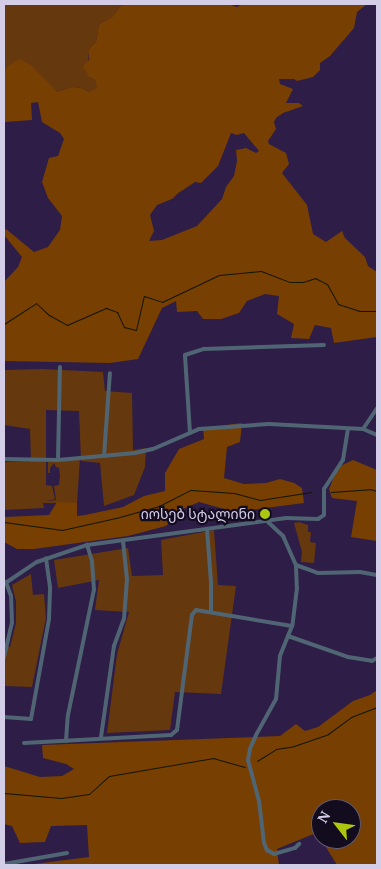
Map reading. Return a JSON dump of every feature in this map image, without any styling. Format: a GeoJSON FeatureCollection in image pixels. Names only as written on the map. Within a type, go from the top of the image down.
{"type":"FeatureCollection","features":[{"type":"Feature","properties":{"kind":"street"},"geometry":{"type":"LineString","coordinates":[[190,432],[185,355],[204,349],[324,345]]}},
{"type":"Feature","properties":{"kind":"street"},"geometry":{"type":"LineString","coordinates":[[58,460],[60,367]]}},
{"type":"Feature","properties":{"kind":"street"},"geometry":{"type":"LineString","coordinates":[[104,456],[110,373]]}},
{"type":"Feature","properties":{"kind":"street"},"geometry":{"type":"LineString","coordinates":[[363,429],[377,408]]}},
{"type":"Feature","properties":{"kind":"street"},"geometry":{"type":"LineString","coordinates":[[4,459],[58,460],[153,449],[199,428],[269,424],[363,429],[377,435]]}},
{"type":"Feature","properties":{"kind":"street"},"geometry":{"type":"LineString","coordinates":[[4,657],[12,623],[11,596],[5,583],[46,558],[86,545],[268,522],[286,518],[314,519],[324,515],[324,490],[343,460],[348,429]]}},
{"type":"Feature","properties":{"kind":"street"},"geometry":{"type":"LineString","coordinates":[[268,522],[276,527],[283,536],[296,565],[297,588],[292,626],[280,656],[276,699],[257,733],[248,760],[259,801],[264,842],[267,850],[274,854],[295,848],[299,844]]}},
{"type":"Feature","properties":{"kind":"street"},"geometry":{"type":"LineString","coordinates":[[207,529],[211,611]]}},
{"type":"Feature","properties":{"kind":"street"},"geometry":{"type":"LineString","coordinates":[[101,738],[114,646],[124,619],[127,579],[123,541]]}},
{"type":"Feature","properties":{"kind":"street"},"geometry":{"type":"LineString","coordinates":[[66,741],[68,715],[94,590],[92,561],[86,545]]}},
{"type":"Feature","properties":{"kind":"street"},"geometry":{"type":"LineString","coordinates":[[4,717],[31,719],[50,619],[50,587],[46,558]]}},
{"type":"Feature","properties":{"kind":"street"},"geometry":{"type":"LineString","coordinates":[[296,565],[323,573],[360,572],[377,575]]}},
{"type":"Feature","properties":{"kind":"street"},"geometry":{"type":"LineString","coordinates":[[24,743],[171,736],[177,730],[192,615],[196,610],[292,626]]}},
{"type":"Feature","properties":{"kind":"street"},"geometry":{"type":"LineString","coordinates":[[288,636],[348,657],[372,661],[377,658]]}},
{"type":"Feature","properties":{"kind":"street"},"geometry":{"type":"LineString","coordinates":[[4,864],[67,853]]}},
{"type":"Feature","properties":{"kind":"shaded area"},"geometry":{"type":"Polygon","coordinates":[[[4,4],[122,4],[112,17],[99,24],[96,42],[88,50],[89,77],[95,80],[98,88],[89,92],[81,88],[72,87],[57,92],[7,68],[4,69],[4,4]]]}},
{"type":"Feature","properties":{"kind":"shaded area"},"geometry":{"type":"Polygon","coordinates":[[[122,4],[228,4],[237,7],[242,4],[367,4],[357,12],[354,28],[330,56],[320,63],[320,70],[313,77],[297,81],[294,79],[279,79],[280,84],[293,89],[286,103],[299,103],[303,106],[283,113],[276,118],[274,122],[276,129],[268,141],[269,144],[286,153],[289,164],[282,173],[307,205],[313,234],[326,242],[342,231],[345,238],[365,257],[368,266],[377,272],[377,337],[334,343],[331,328],[315,325],[309,339],[291,338],[294,324],[277,314],[279,296],[265,294],[247,301],[239,313],[221,319],[203,319],[197,311],[177,312],[176,301],[162,308],[138,359],[110,363],[4,361],[4,282],[18,267],[22,257],[4,235],[4,231],[6,229],[34,252],[48,247],[60,230],[62,216],[48,198],[42,182],[49,158],[58,156],[64,139],[60,133],[42,122],[38,102],[31,103],[32,120],[5,122],[4,124],[4,69],[19,59],[31,65],[57,92],[72,87],[81,88],[89,92],[97,88],[95,80],[89,77],[83,66],[89,60],[88,50],[96,42],[99,24],[112,17],[122,4]],[[231,133],[218,166],[201,183],[195,182],[172,199],[157,205],[150,215],[154,231],[149,241],[162,240],[197,226],[222,199],[226,187],[234,176],[237,161],[236,150],[246,148],[256,153],[259,151],[244,133],[237,135],[231,133]]]}},
{"type":"Feature","properties":{"kind":"shaded area"},"geometry":{"type":"Polygon","coordinates":[[[42,369],[103,372],[105,391],[132,393],[133,450],[146,448],[145,467],[134,495],[104,506],[100,463],[81,461],[79,411],[46,410],[46,485],[52,486],[55,499],[46,501],[56,500],[54,486],[59,485],[60,475],[59,468],[54,463],[50,468],[50,473],[48,473],[48,462],[80,459],[77,503],[43,503],[44,508],[4,510],[4,462],[31,461],[30,429],[4,425],[4,370],[42,369]]]}},
{"type":"Feature","properties":{"kind":"shaded area"},"geometry":{"type":"Polygon","coordinates":[[[242,423],[240,442],[227,447],[224,478],[244,484],[266,483],[280,479],[294,483],[302,488],[304,503],[235,512],[199,502],[183,509],[166,526],[128,536],[34,549],[17,549],[4,542],[4,517],[49,515],[57,502],[77,503],[77,516],[85,515],[123,507],[144,496],[165,491],[165,473],[179,449],[204,439],[203,428],[242,423]]]}},
{"type":"Feature","properties":{"kind":"shaded area"},"geometry":{"type":"Polygon","coordinates":[[[353,460],[377,470],[377,541],[351,537],[357,501],[332,498],[329,489],[338,467],[353,460]]]}},
{"type":"Feature","properties":{"kind":"shaded area"},"geometry":{"type":"Polygon","coordinates":[[[299,522],[308,525],[308,532],[311,532],[310,542],[316,543],[314,563],[301,562],[302,552],[294,523],[299,522]]]}},
{"type":"Feature","properties":{"kind":"shaded area"},"geometry":{"type":"Polygon","coordinates":[[[214,530],[218,585],[236,586],[221,694],[175,692],[170,730],[107,733],[117,654],[129,612],[95,610],[99,580],[58,588],[54,560],[128,548],[132,576],[163,575],[161,540],[214,530]]]}},
{"type":"Feature","properties":{"kind":"shaded area"},"geometry":{"type":"Polygon","coordinates":[[[31,574],[33,595],[44,594],[46,618],[32,687],[4,686],[4,646],[10,647],[16,623],[16,602],[12,585],[31,574]]]}},
{"type":"Feature","properties":{"kind":"shaded area"},"geometry":{"type":"Polygon","coordinates":[[[377,690],[377,865],[337,865],[327,849],[361,849],[361,799],[311,799],[311,835],[277,849],[279,865],[26,865],[89,857],[87,825],[51,826],[45,842],[20,843],[12,826],[4,824],[4,766],[40,777],[62,776],[74,769],[66,764],[43,758],[42,745],[280,736],[296,724],[305,731],[318,727],[353,701],[370,695],[377,690]]]}},
{"type":"Feature","properties":{"kind":"waterway"},"geometry":{"type":"LineString","coordinates":[[4,324],[36,303],[49,315],[67,325],[106,308],[117,312],[124,327],[136,330],[144,296],[162,302],[219,275],[261,271],[290,282],[303,282],[315,278],[327,284],[338,304],[359,311],[377,311]]}},
{"type":"Feature","properties":{"kind":"waterway"},"geometry":{"type":"LineString","coordinates":[[331,492],[370,489],[377,491]]}},
{"type":"Feature","properties":{"kind":"waterway"},"geometry":{"type":"LineString","coordinates":[[4,522],[62,530],[159,506],[191,490],[234,493],[260,500],[311,492]]}},
{"type":"Feature","properties":{"kind":"waterway"},"geometry":{"type":"LineString","coordinates":[[257,761],[276,749],[294,746],[328,734],[351,717],[377,707]]}},
{"type":"Feature","properties":{"kind":"waterway"},"geometry":{"type":"LineString","coordinates":[[4,793],[61,798],[89,794],[109,776],[213,758],[245,767]]}},
{"type":"Feature","properties":{"kind":"place","name":"იოსებ სტალინი"},"geometry":{"type":"Point","coordinates":[265,514]}}]}
